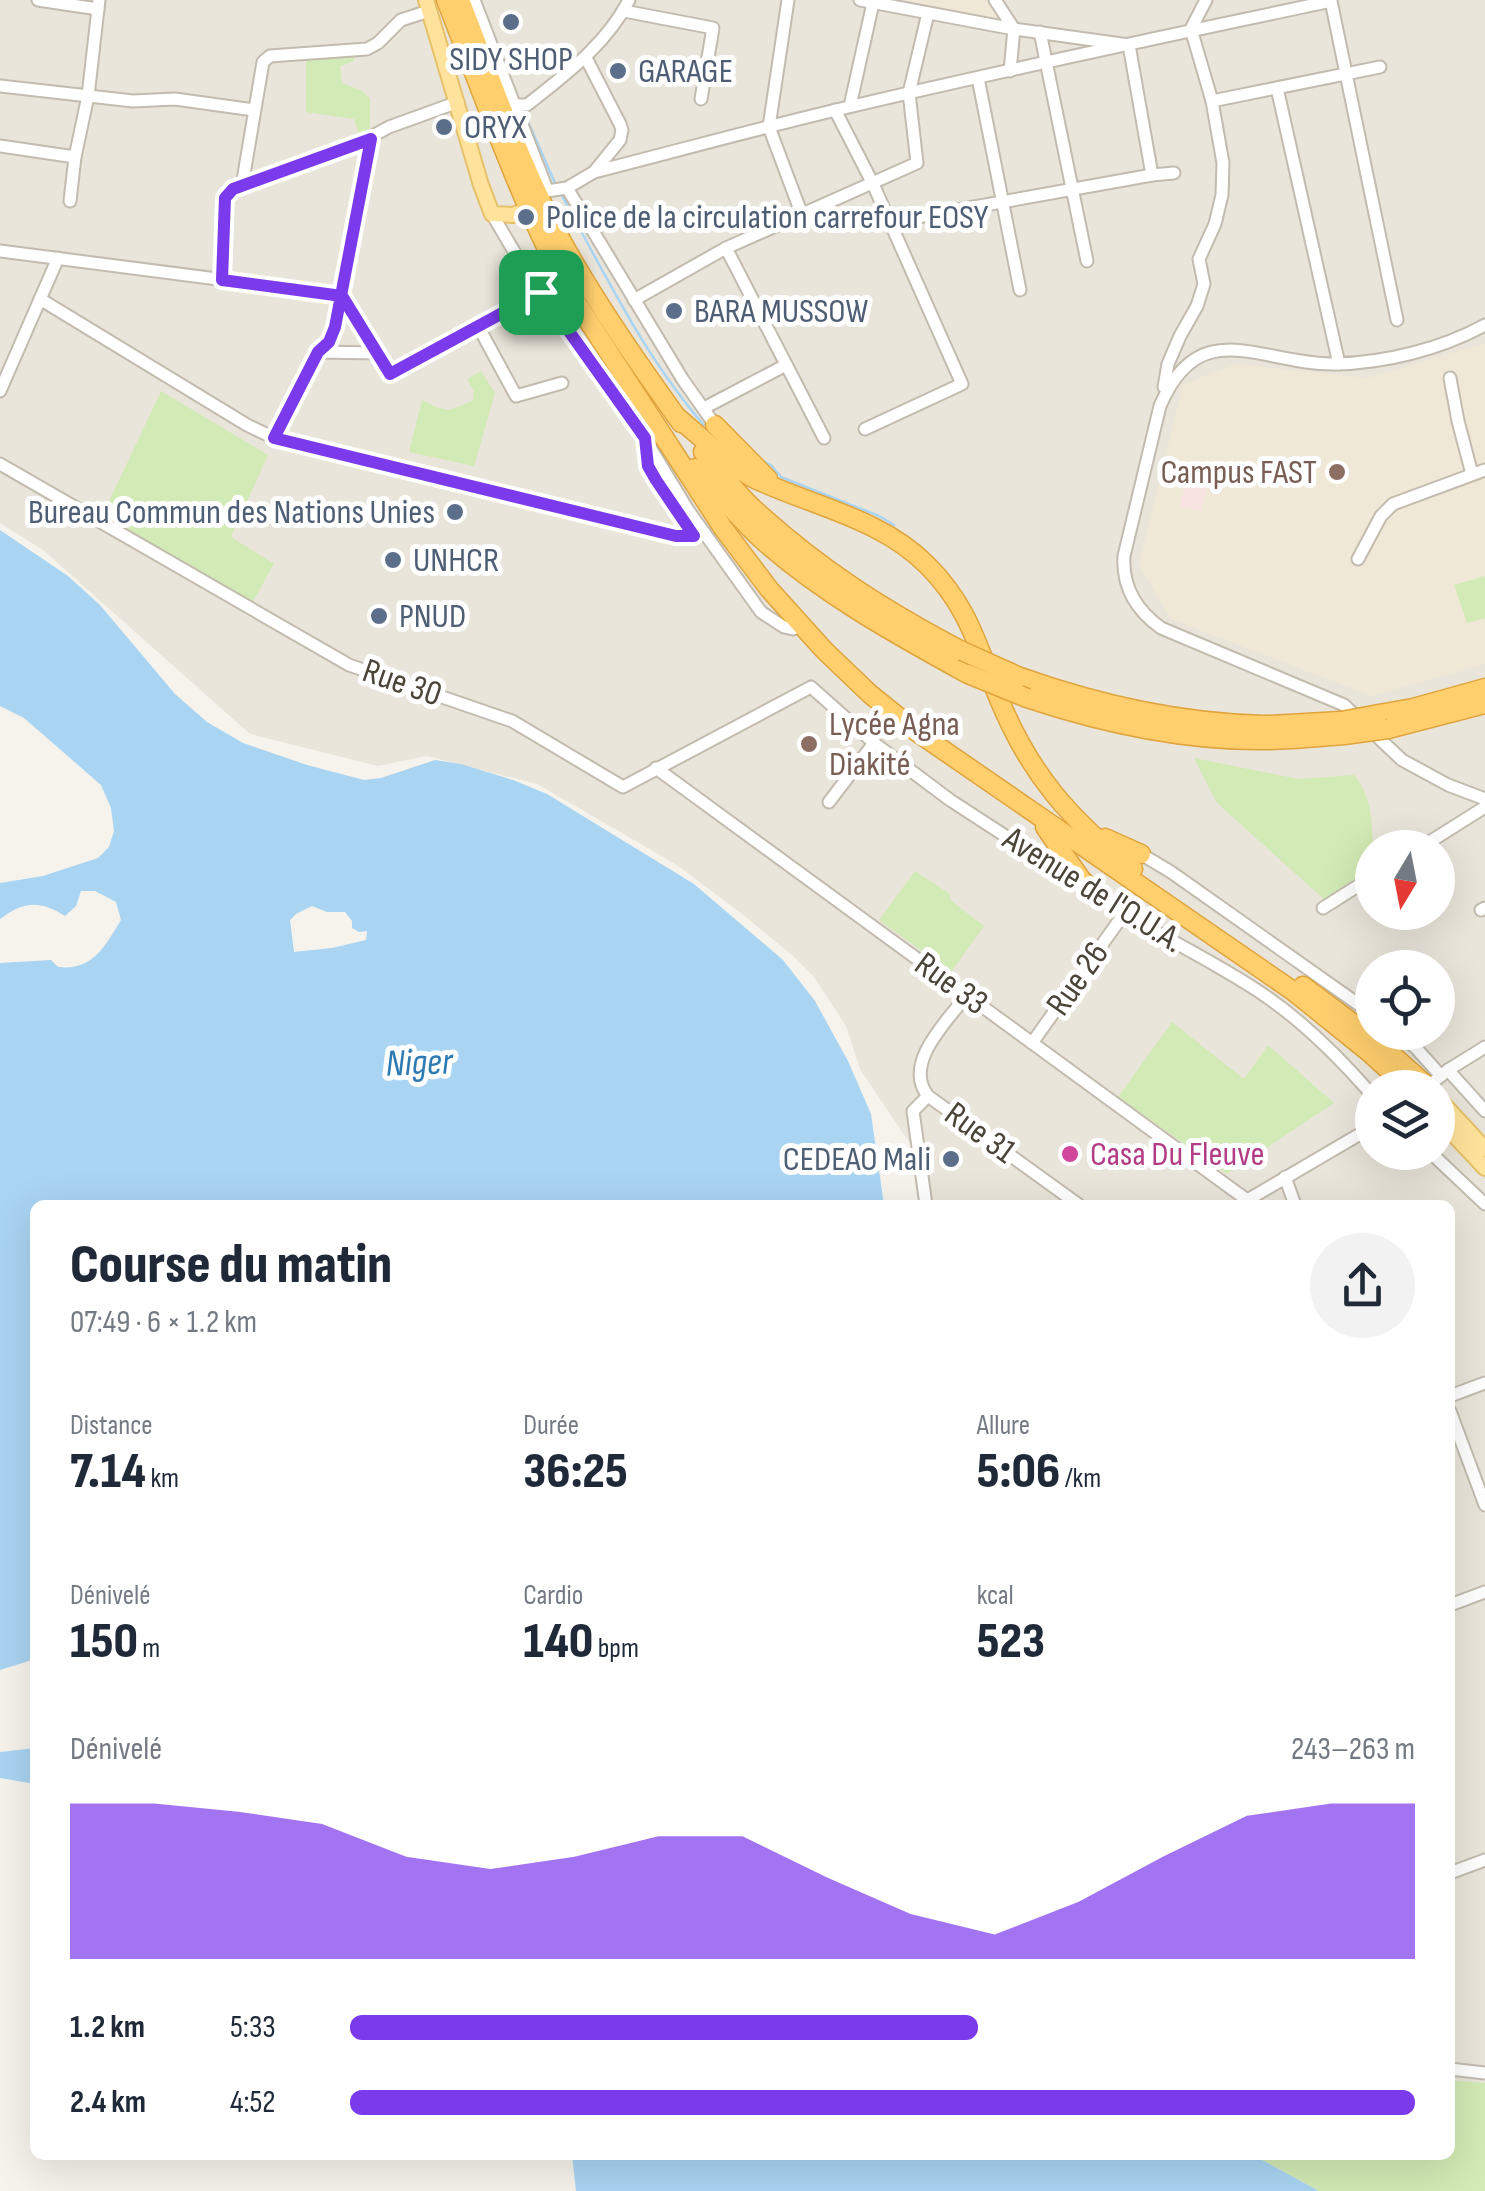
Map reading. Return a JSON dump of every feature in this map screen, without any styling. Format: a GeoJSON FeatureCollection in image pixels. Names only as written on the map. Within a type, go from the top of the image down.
{"type":"FeatureCollection","features":[{"type":"Feature","properties":{"kind":"highway"},"geometry":{"type":"LineString","coordinates":[[446,0],[540,201],[628,348],[698,446],[753,508],[798,547],[882,607],[962,651],[1064,693],[1138,712],[1205,722],[1343,728]]}},
{"type":"Feature","properties":{"kind":"highway"},"geometry":{"type":"LineString","coordinates":[[460,0],[540,201],[549,254],[567,288],[723,528],[801,627],[870,694],[917,732],[1293,991],[1389,1070]]}},
{"type":"Feature","properties":{"kind":"highway"},"geometry":{"type":"LineString","coordinates":[[676,416],[735,467],[784,492],[882,532],[926,564],[967,616],[1000,702],[1031,762],[1084,830],[1418,1070]]}},
{"type":"Feature","properties":{"kind":"highway"},"geometry":{"type":"LineString","coordinates":[[716,424],[784,492]]}},
{"type":"Feature","properties":{"kind":"highway"},"geometry":{"type":"LineString","coordinates":[[666,437],[759,536],[807,575],[896,635],[968,674],[1062,710],[1136,727],[1265,740],[1383,722],[1415,724],[1485,704]]}},
{"type":"Feature","properties":{"kind":"highway"},"geometry":{"type":"LineString","coordinates":[[1383,722],[1413,708],[1485,688]]}},
{"type":"Feature","properties":{"kind":"highway"},"geometry":{"type":"LineString","coordinates":[[1040,818],[1081,879],[1101,899]]}},
{"type":"Feature","properties":{"kind":"highway"},"geometry":{"type":"LineString","coordinates":[[1084,830],[1141,854]]}},
{"type":"Feature","properties":{"kind":"main road"},"geometry":{"type":"LineString","coordinates":[[428,6],[492,214],[514,215],[540,201]]}},
{"type":"Feature","properties":{"kind":"main road"},"geometry":{"type":"LineString","coordinates":[[1455,1116],[1485,1149]]}},
{"type":"Feature","properties":{"kind":"main road"},"geometry":{"type":"LineString","coordinates":[[1455,1136],[1485,1168]]}},
{"type":"Feature","properties":{"kind":"street"},"geometry":{"type":"LineString","coordinates":[[38,0],[98,4],[88,96],[70,201]]}},
{"type":"Feature","properties":{"kind":"street"},"geometry":{"type":"LineString","coordinates":[[474,0],[515,105],[540,201],[594,172],[850,106],[1308,2],[1332,1],[1397,320]]}},
{"type":"Feature","properties":{"kind":"street"},"geometry":{"type":"LineString","coordinates":[[788,0],[769,128],[802,214]]}},
{"type":"Feature","properties":{"kind":"street"},"geometry":{"type":"LineString","coordinates":[[995,0],[1014,28],[1010,71]]}},
{"type":"Feature","properties":{"kind":"street"},"geometry":{"type":"LineString","coordinates":[[1206,0],[1191,29],[1212,101],[1222,163],[1222,195],[1216,224],[1199,259],[1204,284],[1197,306],[1168,364],[1123,572],[1134,601],[1161,628],[1344,705],[1402,760],[1448,785],[1485,799]]}},
{"type":"Feature","properties":{"kind":"street"},"geometry":{"type":"LineString","coordinates":[[850,106],[866,1],[1130,45]]}},
{"type":"Feature","properties":{"kind":"street"},"geometry":{"type":"LineString","coordinates":[[242,186],[263,62],[270,56],[367,49],[401,20],[428,6]]}},
{"type":"Feature","properties":{"kind":"street"},"geometry":{"type":"LineString","coordinates":[[515,105],[527,105],[586,58],[626,6],[714,28],[702,99]]}},
{"type":"Feature","properties":{"kind":"street"},"geometry":{"type":"LineString","coordinates":[[634,300],[726,248],[917,163],[908,94],[928,13]]}},
{"type":"Feature","properties":{"kind":"street"},"geometry":{"type":"LineString","coordinates":[[1040,32],[1087,260]]}},
{"type":"Feature","properties":{"kind":"street"},"geometry":{"type":"LineString","coordinates":[[1130,45],[1152,175]]}},
{"type":"Feature","properties":{"kind":"street"},"geometry":{"type":"LineString","coordinates":[[586,58],[622,130],[620,140],[594,172]]}},
{"type":"Feature","properties":{"kind":"street"},"geometry":{"type":"LineString","coordinates":[[1212,101],[1380,67]]}},
{"type":"Feature","properties":{"kind":"street"},"geometry":{"type":"LineString","coordinates":[[978,78],[1020,290]]}},
{"type":"Feature","properties":{"kind":"street"},"geometry":{"type":"LineString","coordinates":[[0,86],[133,101],[175,99],[254,110]]}},
{"type":"Feature","properties":{"kind":"street"},"geometry":{"type":"LineString","coordinates":[[1277,88],[1339,364]]}},
{"type":"Feature","properties":{"kind":"street"},"geometry":{"type":"LineString","coordinates":[[222,280],[228,192],[458,102]]}},
{"type":"Feature","properties":{"kind":"street"},"geometry":{"type":"LineString","coordinates":[[835,110],[873,184],[962,384],[865,429]]}},
{"type":"Feature","properties":{"kind":"street"},"geometry":{"type":"LineString","coordinates":[[274,438],[335,327],[371,139]]}},
{"type":"Feature","properties":{"kind":"street"},"geometry":{"type":"LineString","coordinates":[[0,146],[76,157]]}},
{"type":"Feature","properties":{"kind":"street"},"geometry":{"type":"LineString","coordinates":[[890,222],[1174,173]]}},
{"type":"Feature","properties":{"kind":"street"},"geometry":{"type":"LineString","coordinates":[[566,188],[682,380],[716,424]]}},
{"type":"Feature","properties":{"kind":"street"},"geometry":{"type":"LineString","coordinates":[[492,214],[522,265],[645,438],[699,534],[761,612],[784,627],[801,627]]}},
{"type":"Feature","properties":{"kind":"street"},"geometry":{"type":"LineString","coordinates":[[726,248],[824,438]]}},
{"type":"Feature","properties":{"kind":"street"},"geometry":{"type":"LineString","coordinates":[[0,251],[342,296]]}},
{"type":"Feature","properties":{"kind":"street"},"geometry":{"type":"LineString","coordinates":[[0,391],[58,258]]}},
{"type":"Feature","properties":{"kind":"street"},"geometry":{"type":"LineString","coordinates":[[342,296],[390,374],[541,292]]}},
{"type":"Feature","properties":{"kind":"street"},"geometry":{"type":"LineString","coordinates":[[40,299],[247,426],[274,438],[676,536],[699,534]]}},
{"type":"Feature","properties":{"kind":"street"},"geometry":{"type":"LineString","coordinates":[[1160,406],[1178,372],[1202,354],[1216,350],[1339,364],[1386,359],[1463,337],[1485,325]]}},
{"type":"Feature","properties":{"kind":"street"},"geometry":{"type":"LineString","coordinates":[[478,326],[516,396],[562,383]]}},
{"type":"Feature","properties":{"kind":"street"},"geometry":{"type":"LineString","coordinates":[[318,352],[376,353]]}},
{"type":"Feature","properties":{"kind":"street"},"geometry":{"type":"LineString","coordinates":[[704,408],[786,365]]}},
{"type":"Feature","properties":{"kind":"street"},"geometry":{"type":"LineString","coordinates":[[1358,559],[1393,504],[1478,472],[1458,421],[1450,378]]}},
{"type":"Feature","properties":{"kind":"street","name":"Rue 30"},"geometry":{"type":"LineString","coordinates":[[0,464],[349,665],[512,721],[623,787],[811,687]]}},
{"type":"Feature","properties":{"kind":"street","name":"Avenue de l'O.U.A."},"geometry":{"type":"LineString","coordinates":[[811,687],[874,743],[954,802],[1124,914],[1261,993],[1297,1021],[1355,1078]]}},
{"type":"Feature","properties":{"kind":"street"},"geometry":{"type":"LineString","coordinates":[[829,802],[874,743]]}},
{"type":"Feature","properties":{"kind":"street","name":"Rue 33"},"geometry":{"type":"LineString","coordinates":[[656,768],[1240,1200]]}},
{"type":"Feature","properties":{"kind":"street"},"geometry":{"type":"LineString","coordinates":[[1449,830],[1485,807]]}},
{"type":"Feature","properties":{"kind":"street","name":"Avenue de l'O.U.A."},"geometry":{"type":"LineString","coordinates":[[1141,854],[1355,1002]]}},
{"type":"Feature","properties":{"kind":"street"},"geometry":{"type":"LineString","coordinates":[[1323,908],[1355,888]]}},
{"type":"Feature","properties":{"kind":"street","name":"Rue 26"},"geometry":{"type":"LineString","coordinates":[[1032,1043],[1124,914]]}},
{"type":"Feature","properties":{"kind":"street","name":"Rue 31"},"geometry":{"type":"LineString","coordinates":[[966,995],[924,1052],[918,1068],[921,1088],[1072,1200]]}},
{"type":"Feature","properties":{"kind":"street"},"geometry":{"type":"LineString","coordinates":[[1450,1070],[1485,1047]]}},
{"type":"Feature","properties":{"kind":"street"},"geometry":{"type":"LineString","coordinates":[[1455,1093],[1485,1111]]}},
{"type":"Feature","properties":{"kind":"street"},"geometry":{"type":"LineString","coordinates":[[925,1200],[913,1110],[928,1096]]}},
{"type":"Feature","properties":{"kind":"street"},"geometry":{"type":"LineString","coordinates":[[1246,1200],[1355,1136]]}},
{"type":"Feature","properties":{"kind":"street"},"geometry":{"type":"LineString","coordinates":[[1449,1170],[1485,1204]]}},
{"type":"Feature","properties":{"kind":"street"},"geometry":{"type":"LineString","coordinates":[[1285,1177],[1294,1200]]}},
{"type":"Feature","properties":{"kind":"street"},"geometry":{"type":"LineString","coordinates":[[1455,1394],[1485,1383]]}},
{"type":"Feature","properties":{"kind":"street"},"geometry":{"type":"LineString","coordinates":[[1455,1424],[1485,1505]]}},
{"type":"Feature","properties":{"kind":"street"},"geometry":{"type":"LineString","coordinates":[[1455,1602],[1485,1592]]}},
{"type":"Feature","properties":{"kind":"street"},"geometry":{"type":"LineString","coordinates":[[1455,1871],[1485,1860]]}},
{"type":"Feature","properties":{"kind":"street"},"geometry":{"type":"LineString","coordinates":[[1455,2070],[1485,2073]]}},
{"type":"Feature","properties":{"kind":"shaded area"},"geometry":{"type":"Polygon","coordinates":[[[0,0],[1485,0],[1485,2101],[1455,2100],[1455,1200],[930,1200],[925,1166],[860,1069],[846,1026],[814,977],[742,914],[677,865],[537,784],[427,756],[378,766],[250,734],[43,550],[0,523],[0,0]]]}},
{"type":"Feature","properties":{"kind":"shaded area"},"geometry":{"type":"Polygon","coordinates":[[[904,0],[990,0],[1003,19],[904,0]]]}},
{"type":"Feature","properties":{"kind":"shaded area"},"geometry":{"type":"Polygon","coordinates":[[[1485,343],[1485,664],[1372,696],[1171,619],[1139,565],[1183,385],[1235,364],[1368,378],[1485,343]]]}},
{"type":"Feature","properties":{"kind":"shaded area"},"geometry":{"type":"Polygon","coordinates":[[[1187,474],[1209,480],[1201,512],[1180,507],[1187,474]]]}},
{"type":"Feature","properties":{"kind":"green space"},"geometry":{"type":"Polygon","coordinates":[[[354,54],[354,61],[340,66],[342,83],[370,98],[370,131],[360,137],[354,119],[306,112],[306,58],[354,54]]]}},
{"type":"Feature","properties":{"kind":"green space"},"geometry":{"type":"Polygon","coordinates":[[[481,371],[495,393],[474,466],[409,452],[422,400],[448,409],[473,400],[474,391],[467,379],[481,371]]]}},
{"type":"Feature","properties":{"kind":"green space"},"geometry":{"type":"Polygon","coordinates":[[[161,391],[268,455],[231,537],[274,564],[248,610],[98,525],[161,391]]]}},
{"type":"Feature","properties":{"kind":"green space"},"geometry":{"type":"Polygon","coordinates":[[[1485,576],[1485,618],[1467,623],[1454,585],[1485,576]]]}},
{"type":"Feature","properties":{"kind":"green space"},"geometry":{"type":"Polygon","coordinates":[[[1194,758],[1298,779],[1354,775],[1366,795],[1372,830],[1355,830],[1355,880],[1326,901],[1217,803],[1194,758]]]}},
{"type":"Feature","properties":{"kind":"green space"},"geometry":{"type":"Polygon","coordinates":[[[915,871],[950,894],[950,900],[984,926],[951,972],[879,920],[915,871]]]}},
{"type":"Feature","properties":{"kind":"green space"},"geometry":{"type":"Polygon","coordinates":[[[1172,1022],[1244,1079],[1268,1045],[1334,1103],[1227,1174],[1118,1097],[1172,1022]]]}},
{"type":"Feature","properties":{"kind":"green space"},"geometry":{"type":"Polygon","coordinates":[[[1455,2080],[1485,2083],[1485,2191],[1319,2191],[1262,2160],[1455,2160],[1455,2080]]]}},
{"type":"Feature","properties":{"kind":"water","name":"Niger"},"geometry":{"type":"Polygon","coordinates":[[[0,530],[68,576],[100,605],[175,694],[207,722],[243,743],[364,780],[435,760],[461,764],[547,794],[694,884],[783,960],[815,1001],[871,1114],[883,1200],[30,1200],[30,1661],[0,1670],[0,963],[51,960],[58,967],[80,965],[97,955],[121,920],[116,902],[95,891],[81,891],[76,906],[65,916],[48,907],[32,905],[0,919],[0,883],[43,876],[98,858],[109,847],[114,831],[111,808],[101,785],[24,718],[0,706],[0,530]],[[312,906],[296,914],[290,920],[294,952],[366,940],[367,931],[352,928],[345,912],[327,912],[312,906]]]}},
{"type":"Feature","properties":{"kind":"water"},"geometry":{"type":"Polygon","coordinates":[[[30,1749],[30,1783],[0,1778],[0,1752],[30,1749]]]}},
{"type":"Feature","properties":{"kind":"water"},"geometry":{"type":"Polygon","coordinates":[[[573,2160],[1262,2160],[1319,2191],[576,2191],[573,2160]]]}},
{"type":"Feature","properties":{"kind":"waterway"},"geometry":{"type":"LineString","coordinates":[[522,108],[555,183]]}},
{"type":"Feature","properties":{"kind":"waterway"},"geometry":{"type":"LineString","coordinates":[[561,194],[648,349],[711,433]]}},
{"type":"Feature","properties":{"kind":"waterway"},"geometry":{"type":"LineString","coordinates":[[761,460],[781,477],[894,525]]}},
{"type":"Feature","properties":{"kind":"place","name":"SIDY SHOP"},"geometry":{"type":"Point","coordinates":[511,22]}},
{"type":"Feature","properties":{"kind":"place","name":"GARAGE"},"geometry":{"type":"Point","coordinates":[618,71]}},
{"type":"Feature","properties":{"kind":"place","name":"ORYX"},"geometry":{"type":"Point","coordinates":[444,127]}},
{"type":"Feature","properties":{"kind":"place","name":"Police de la circulation carrefour EOSY"},"geometry":{"type":"Point","coordinates":[526,217]}},
{"type":"Feature","properties":{"kind":"place","name":"BARA MUSSOW"},"geometry":{"type":"Point","coordinates":[674,311]}},
{"type":"Feature","properties":{"kind":"place","name":"Campus FAST"},"geometry":{"type":"Point","coordinates":[1337,472]}},
{"type":"Feature","properties":{"kind":"place","name":"Bureau Commun des Nations Unies"},"geometry":{"type":"Point","coordinates":[455,512]}},
{"type":"Feature","properties":{"kind":"place","name":"UNHCR"},"geometry":{"type":"Point","coordinates":[393,560]}},
{"type":"Feature","properties":{"kind":"place","name":"PNUD"},"geometry":{"type":"Point","coordinates":[379,616]}},
{"type":"Feature","properties":{"kind":"place","name":"Lycée Agna Diakité"},"geometry":{"type":"Point","coordinates":[809,744]}},
{"type":"Feature","properties":{"kind":"place","name":"Casa Du Fleuve"},"geometry":{"type":"Point","coordinates":[1070,1154]}},
{"type":"Feature","properties":{"kind":"place","name":"CEDEAO Mali"},"geometry":{"type":"Point","coordinates":[951,1159]}},
{"type":"Feature","properties":{"kind":"route"},"geometry":{"type":"LineString","coordinates":[[541,292],[390,374],[342,296],[222,280],[225,198],[233,189],[371,139],[342,296],[335,327],[274,438],[676,536],[694,536],[648,466],[645,438],[541,292]]}}]}
